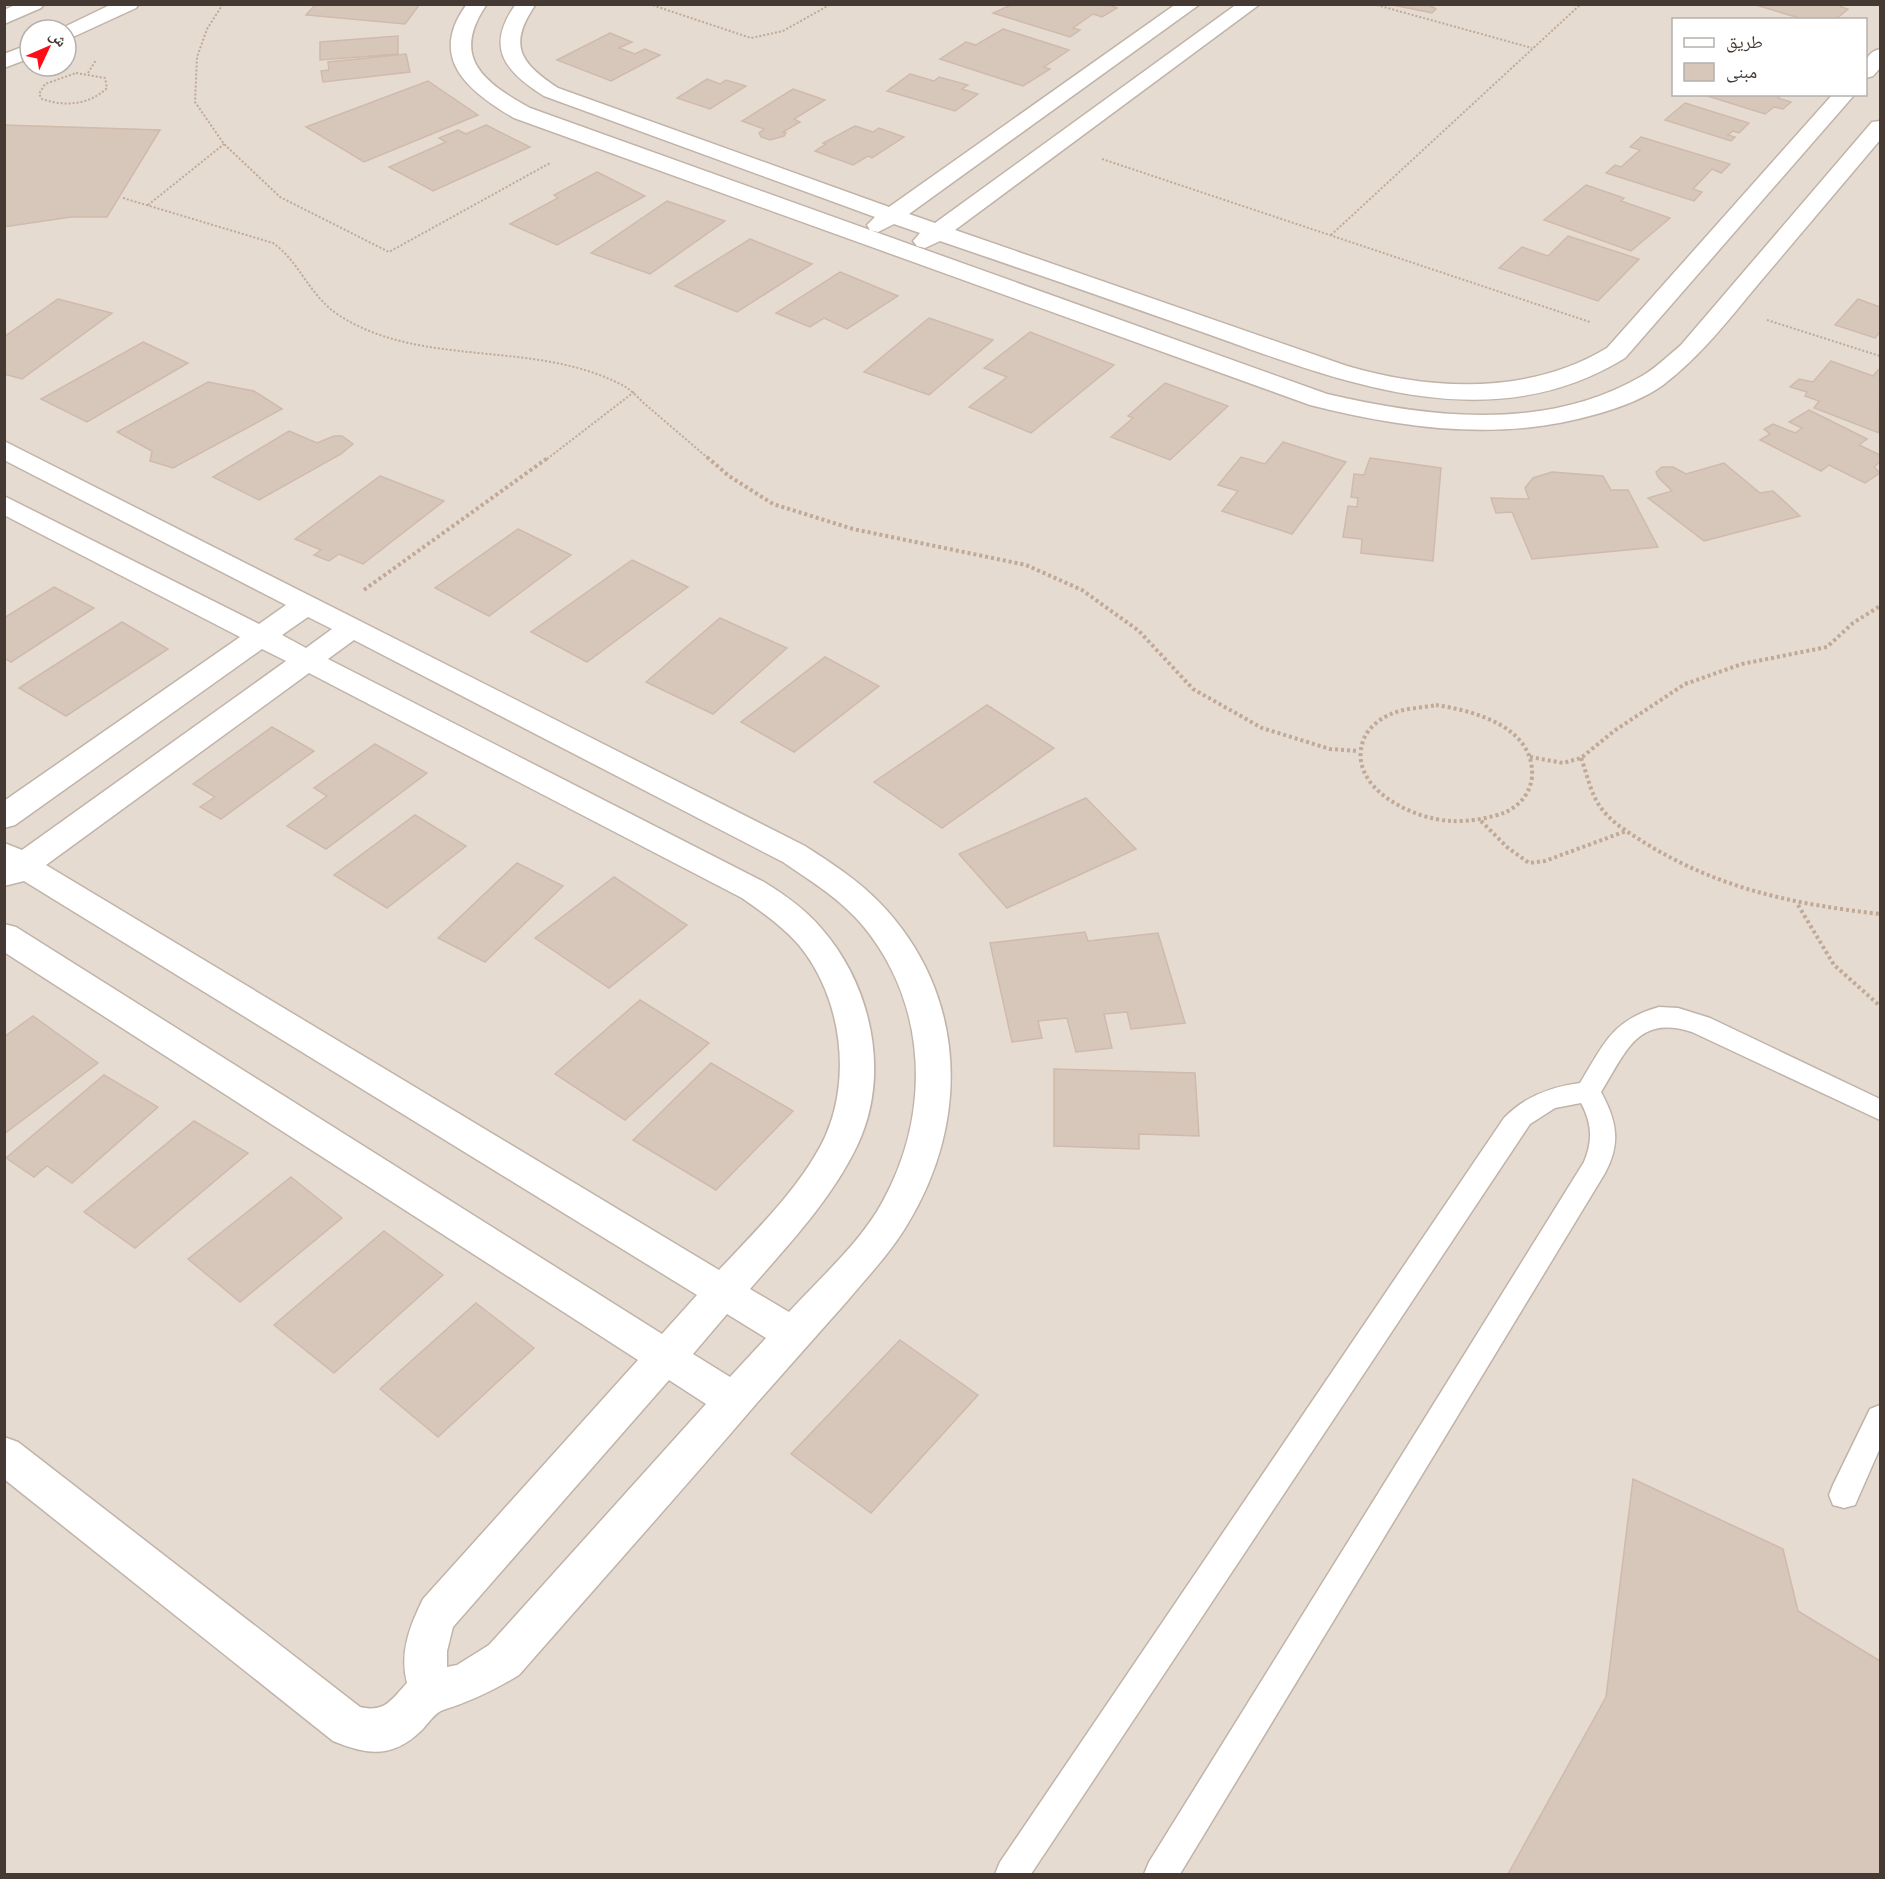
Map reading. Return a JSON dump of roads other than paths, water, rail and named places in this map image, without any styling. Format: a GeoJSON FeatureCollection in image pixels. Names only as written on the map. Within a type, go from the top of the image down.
{"type":"FeatureCollection","features":[{"type":"Feature","properties":{"kind":"street"},"geometry":{"type":"LineString","coordinates":[[4,18],[34,4]]}},
{"type":"Feature","properties":{"kind":"street"},"geometry":{"type":"LineString","coordinates":[[78,27],[129,4]]}},
{"type":"Feature","properties":{"kind":"street"},"geometry":{"type":"LineString","coordinates":[[477,4],[465,22],[460,36],[459,50],[472,77],[501,102],[522,113],[1319,399],[1373,413],[1452,422],[1540,418],[1580,411],[1616,400],[1647,386],[1672,369],[1881,127]]}},
{"type":"Feature","properties":{"kind":"street"},"geometry":{"type":"LineString","coordinates":[[526,4],[509,30],[508,44],[520,69],[551,92],[938,232],[1338,371],[1414,389],[1494,392],[1542,384],[1593,367],[1616,353],[1843,96]]}},
{"type":"Feature","properties":{"kind":"street"},"geometry":{"type":"LineString","coordinates":[[862,236],[1190,4]]}},
{"type":"Feature","properties":{"kind":"street"},"geometry":{"type":"LineString","coordinates":[[909,253],[1250,4]]}},
{"type":"Feature","properties":{"kind":"street"},"geometry":{"type":"LineString","coordinates":[[1867,71],[1881,55]]}},
{"type":"Feature","properties":{"kind":"street"},"geometry":{"type":"LineString","coordinates":[[4,62],[18,56]]}},
{"type":"Feature","properties":{"kind":"street"},"geometry":{"type":"LineString","coordinates":[[4,449],[794,854],[838,883],[875,918],[906,959],[925,1005],[936,1055],[934,1107],[921,1160],[895,1214],[857,1263],[736,1402],[504,1660],[470,1681],[451,1688],[431,1690],[398,1723],[386,1730],[373,1732],[349,1726],[4,1455]]}},
{"type":"Feature","properties":{"kind":"street"},"geometry":{"type":"LineString","coordinates":[[4,504],[753,890],[788,914],[816,943],[838,977],[852,1013],[858,1053],[855,1093],[843,1135],[822,1176],[792,1215],[438,1613],[428,1633],[424,1652],[425,1672],[431,1690]]}},
{"type":"Feature","properties":{"kind":"street"},"geometry":{"type":"LineString","coordinates":[[4,817],[261,636],[329,616]]}},
{"type":"Feature","properties":{"kind":"street"},"geometry":{"type":"LineString","coordinates":[[329,616],[307,660],[11,866],[794,1335]]}},
{"type":"Feature","properties":{"kind":"street"},"geometry":{"type":"LineString","coordinates":[[4,936],[736,1402]]}},
{"type":"Feature","properties":{"kind":"lane"},"geometry":{"type":"LineString","coordinates":[[1011,1875],[1513,1125],[1526,1111],[1543,1100],[1588,1092],[1630,1028],[1653,1016],[1669,1016],[1701,1025],[1881,1110]]}},
{"type":"Feature","properties":{"kind":"lane"},"geometry":{"type":"LineString","coordinates":[[1161,1875],[1596,1166],[1604,1149],[1604,1130],[1599,1110],[1588,1092]]}},
{"type":"Feature","properties":{"kind":"lane"},"geometry":{"type":"LineString","coordinates":[[1844,1495],[1881,1418]]}}]}
